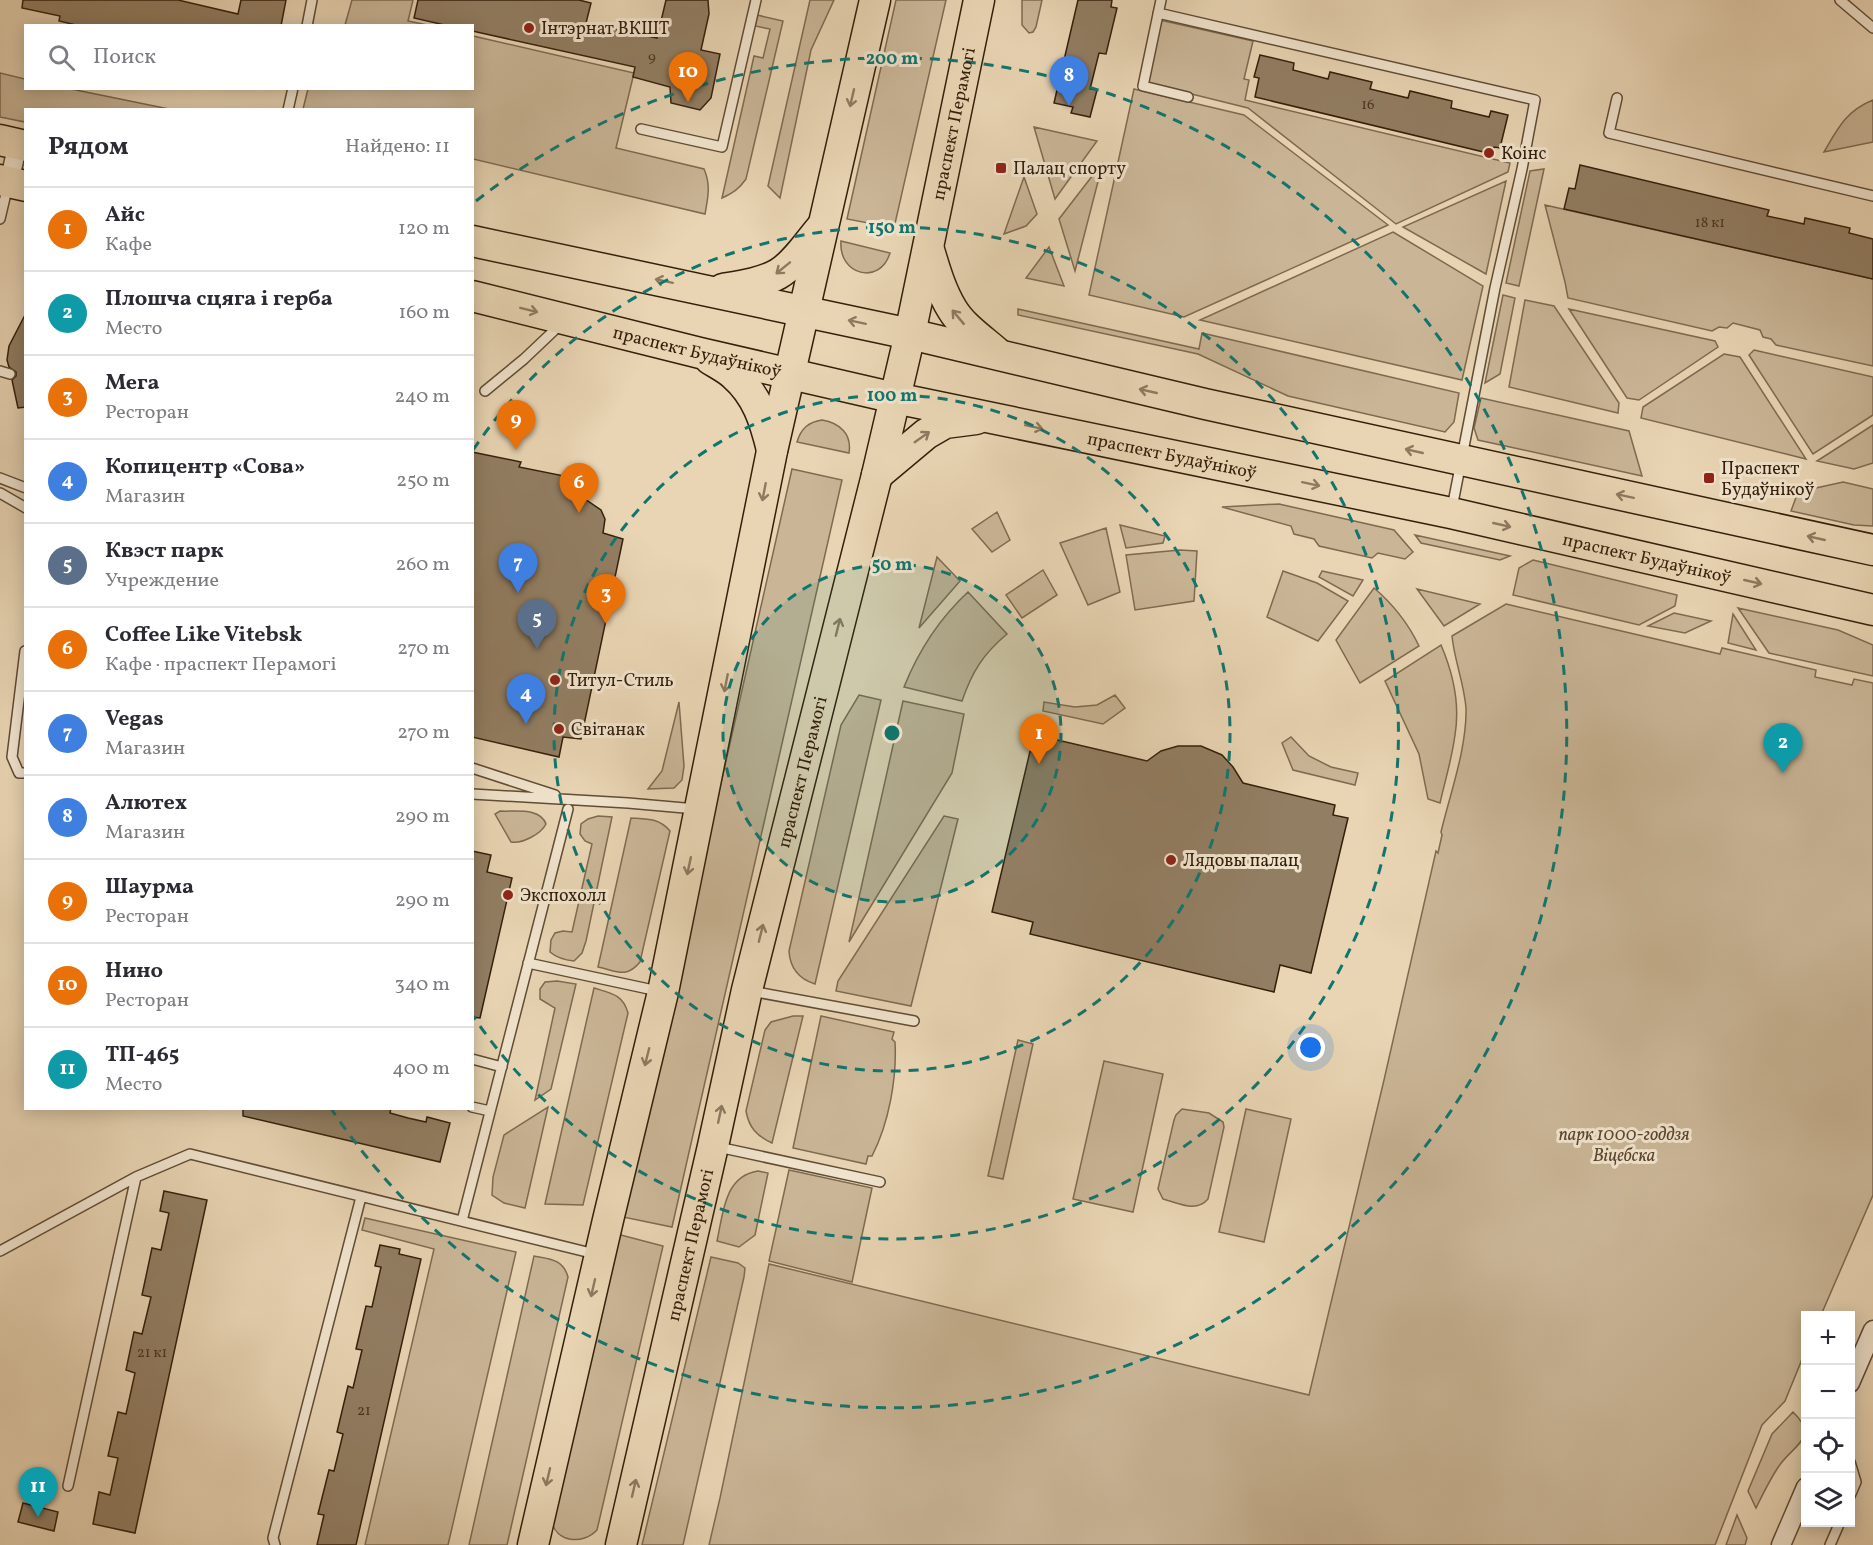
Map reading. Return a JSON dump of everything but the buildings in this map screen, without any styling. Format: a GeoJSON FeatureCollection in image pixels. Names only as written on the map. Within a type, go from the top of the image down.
{"type":"FeatureCollection","features":[{"type":"Feature","properties":{"kind":"main road"},"geometry":{"type":"LineString","coordinates":[[533,1545],[663,992],[772,451],[875,0]]}},
{"type":"Feature","properties":{"kind":"main road","name":"праспект Перамогі"},"geometry":{"type":"LineString","coordinates":[[619,1541],[713,1146],[747,990],[877,475],[910,334],[978,0]]}},
{"type":"Feature","properties":{"kind":"main road"},"geometry":{"type":"LineString","coordinates":[[713,291],[756,283],[779,273],[797,256],[822,225]]}},
{"type":"Feature","properties":{"kind":"main road"},"geometry":{"type":"LineString","coordinates":[[474,241],[910,334],[1461,461],[1873,550]]}},
{"type":"Feature","properties":{"kind":"main road"},"geometry":{"type":"LineString","coordinates":[[928,248],[952,310],[970,331],[1001,356]]}},
{"type":"Feature","properties":{"kind":"main road","name":"праспект Будаўнікоў"},"geometry":{"type":"LineString","coordinates":[[474,296],[700,353],[895,398],[1451,513],[1873,610]]}},
{"type":"Feature","properties":{"kind":"main road"},"geometry":{"type":"LineString","coordinates":[[700,353],[734,374],[753,396],[764,419],[772,451]]}},
{"type":"Feature","properties":{"kind":"main road"},"geometry":{"type":"LineString","coordinates":[[877,475],[926,434],[945,423],[990,417]]}},
{"type":"Feature","properties":{"kind":"main road"},"geometry":{"type":"LineString","coordinates":[[540,1514],[546,1533],[556,1545]]}},
{"type":"Feature","properties":{"kind":"street"},"geometry":{"type":"LineString","coordinates":[[11,183],[14,144]]}},
{"type":"Feature","properties":{"kind":"street"},"geometry":{"type":"LineString","coordinates":[[1855,1373],[1873,1330]]}},
{"type":"Feature","properties":{"kind":"street"},"geometry":{"type":"LineString","coordinates":[[1780,1545],[1801,1498]]}},
{"type":"Feature","properties":{"kind":"lane"},"geometry":{"type":"LineString","coordinates":[[307,24],[312,0]]}},
{"type":"Feature","properties":{"kind":"lane"},"geometry":{"type":"LineString","coordinates":[[641,129],[722,147],[756,0]]}},
{"type":"Feature","properties":{"kind":"lane"},"geometry":{"type":"LineString","coordinates":[[1161,0],[1143,86],[1188,97]]}},
{"type":"Feature","properties":{"kind":"lane"},"geometry":{"type":"LineString","coordinates":[[1840,0],[1873,28]]}},
{"type":"Feature","properties":{"kind":"lane"},"geometry":{"type":"LineString","coordinates":[[1158,13],[1535,100],[1451,513]]}},
{"type":"Feature","properties":{"kind":"lane"},"geometry":{"type":"LineString","coordinates":[[288,108],[293,90]]}},
{"type":"Feature","properties":{"kind":"lane"},"geometry":{"type":"LineString","coordinates":[[1617,98],[1609,133],[1873,196]]}},
{"type":"Feature","properties":{"kind":"lane"},"geometry":{"type":"LineString","coordinates":[[0,219],[11,183]]}},
{"type":"Feature","properties":{"kind":"lane"},"geometry":{"type":"LineString","coordinates":[[484,391],[524,359],[566,319]]}},
{"type":"Feature","properties":{"kind":"lane"},"geometry":{"type":"LineString","coordinates":[[0,371],[10,374]]}},
{"type":"Feature","properties":{"kind":"lane"},"geometry":{"type":"LineString","coordinates":[[0,478],[24,487]]}},
{"type":"Feature","properties":{"kind":"lane"},"geometry":{"type":"LineString","coordinates":[[0,494],[24,507]]}},
{"type":"Feature","properties":{"kind":"lane"},"geometry":{"type":"LineString","coordinates":[[24,659],[12,757],[19,773],[24,773]]}},
{"type":"Feature","properties":{"kind":"lane"},"geometry":{"type":"LineString","coordinates":[[474,769],[566,799]]}},
{"type":"Feature","properties":{"kind":"lane"},"geometry":{"type":"LineString","coordinates":[[474,795],[701,809]]}},
{"type":"Feature","properties":{"kind":"lane"},"geometry":{"type":"LineString","coordinates":[[462,1221],[568,809]]}},
{"type":"Feature","properties":{"kind":"lane"},"geometry":{"type":"LineString","coordinates":[[528,963],[663,992]]}},
{"type":"Feature","properties":{"kind":"lane"},"geometry":{"type":"LineString","coordinates":[[747,990],[914,1021]]}},
{"type":"Feature","properties":{"kind":"lane"},"geometry":{"type":"LineString","coordinates":[[474,1060],[502,1067]]}},
{"type":"Feature","properties":{"kind":"lane"},"geometry":{"type":"LineString","coordinates":[[474,1107],[490,1111]]}},
{"type":"Feature","properties":{"kind":"lane"},"geometry":{"type":"LineString","coordinates":[[713,1146],[880,1182]]}},
{"type":"Feature","properties":{"kind":"lane"},"geometry":{"type":"LineString","coordinates":[[0,1251],[136,1177],[190,1154],[600,1255]]}},
{"type":"Feature","properties":{"kind":"lane"},"geometry":{"type":"LineString","coordinates":[[68,1486],[136,1177]]}},
{"type":"Feature","properties":{"kind":"lane"},"geometry":{"type":"LineString","coordinates":[[275,1545],[273,1538],[361,1197]]}},
{"type":"Feature","properties":{"kind":"lane"},"geometry":{"type":"LineString","coordinates":[[1830,1545],[1838,1527]]}},
{"type":"Feature","properties":{"kind":"green space"},"geometry":{"type":"Polygon","coordinates":[[[352,0],[413,0],[408,21],[422,24],[345,24],[352,0]]]}},
{"type":"Feature","properties":{"kind":"green space"},"geometry":{"type":"Polygon","coordinates":[[[810,0],[834,0],[811,50],[780,198],[768,186],[810,0]]]}},
{"type":"Feature","properties":{"kind":"green space"},"geometry":{"type":"Polygon","coordinates":[[[896,0],[946,0],[894,228],[847,219],[896,0]]]}},
{"type":"Feature","properties":{"kind":"green space"},"geometry":{"type":"Polygon","coordinates":[[[1022,0],[1042,0],[1033,32],[1029,33],[1022,25],[1022,0]]]}},
{"type":"Feature","properties":{"kind":"green space"},"geometry":{"type":"Polygon","coordinates":[[[757,15],[783,21],[746,179],[736,190],[722,198],[754,56],[763,58],[770,29],[755,26],[757,15]]]}},
{"type":"Feature","properties":{"kind":"green space"},"geometry":{"type":"Polygon","coordinates":[[[1160,20],[1253,41],[1244,79],[1249,80],[1245,100],[1510,163],[1508,172],[1396,224],[1248,108],[1147,83],[1160,20]]]}},
{"type":"Feature","properties":{"kind":"green space"},"geometry":{"type":"Polygon","coordinates":[[[474,36],[634,73],[616,148],[704,169],[708,186],[705,214],[474,159],[474,108],[303,108],[308,90],[474,90],[474,36]]]}},
{"type":"Feature","properties":{"kind":"green space"},"geometry":{"type":"Polygon","coordinates":[[[0,73],[24,79],[24,90],[76,90],[164,108],[24,108],[24,122],[0,117],[0,73]]]}},
{"type":"Feature","properties":{"kind":"green space"},"geometry":{"type":"Polygon","coordinates":[[[1134,89],[1244,115],[1388,225],[1184,317],[1089,295],[1134,89]]]}},
{"type":"Feature","properties":{"kind":"green space"},"geometry":{"type":"Polygon","coordinates":[[[1873,100],[1873,142],[1824,152],[1849,115],[1873,100]]]}},
{"type":"Feature","properties":{"kind":"green space"},"geometry":{"type":"Polygon","coordinates":[[[1034,127],[1097,141],[1055,199],[1034,127]]]}},
{"type":"Feature","properties":{"kind":"green space"},"geometry":{"type":"Polygon","coordinates":[[[1103,162],[1075,271],[1059,219],[1103,162]]]}},
{"type":"Feature","properties":{"kind":"green space"},"geometry":{"type":"Polygon","coordinates":[[[1544,169],[1519,286],[1506,283],[1530,171],[1544,169]]]}},
{"type":"Feature","properties":{"kind":"green space"},"geometry":{"type":"Polygon","coordinates":[[[1024,177],[1037,214],[1026,226],[1004,234],[1024,177]]]}},
{"type":"Feature","properties":{"kind":"green space"},"geometry":{"type":"Polygon","coordinates":[[[1506,181],[1486,274],[1403,227],[1506,181]]]}},
{"type":"Feature","properties":{"kind":"green space"},"geometry":{"type":"Polygon","coordinates":[[[1545,205],[1873,279],[1873,366],[1776,345],[1771,339],[1763,337],[1760,330],[1733,323],[1727,328],[1719,327],[1712,331],[1568,298],[1545,205]]]}},
{"type":"Feature","properties":{"kind":"green space"},"geometry":{"type":"Polygon","coordinates":[[[1393,232],[1483,286],[1462,380],[1200,320],[1393,232]]]}},
{"type":"Feature","properties":{"kind":"green space"},"geometry":{"type":"Polygon","coordinates":[[[841,241],[890,253],[878,270],[869,273],[861,272],[846,262],[842,253],[841,241]]]}},
{"type":"Feature","properties":{"kind":"green space"},"geometry":{"type":"Polygon","coordinates":[[[1049,247],[1064,286],[1026,278],[1049,247]]]}},
{"type":"Feature","properties":{"kind":"green space"},"geometry":{"type":"Polygon","coordinates":[[[1503,295],[1515,298],[1500,374],[1485,383],[1503,295]]]}},
{"type":"Feature","properties":{"kind":"green space"},"geometry":{"type":"Polygon","coordinates":[[[1525,300],[1554,306],[1619,403],[1618,413],[1509,387],[1525,300]]]}},
{"type":"Feature","properties":{"kind":"green space"},"geometry":{"type":"Polygon","coordinates":[[[1018,309],[1199,349],[1202,333],[1459,393],[1454,422],[1445,432],[1288,396],[1198,354],[1018,315],[1018,309]]]}},
{"type":"Feature","properties":{"kind":"green space"},"geometry":{"type":"Polygon","coordinates":[[[1569,309],[1715,341],[1718,347],[1639,400],[1627,398],[1569,309]]]}},
{"type":"Feature","properties":{"kind":"green space"},"geometry":{"type":"Polygon","coordinates":[[[1754,350],[1873,377],[1873,415],[1813,454],[1749,355],[1754,350]]]}},
{"type":"Feature","properties":{"kind":"green space"},"geometry":{"type":"Polygon","coordinates":[[[1724,354],[1740,357],[1806,459],[1641,418],[1643,407],[1724,354]]]}},
{"type":"Feature","properties":{"kind":"green space"},"geometry":{"type":"Polygon","coordinates":[[[1481,398],[1629,431],[1642,476],[1478,440],[1474,428],[1481,398]]]}},
{"type":"Feature","properties":{"kind":"green space"},"geometry":{"type":"Polygon","coordinates":[[[822,420],[843,430],[849,440],[849,453],[797,442],[806,427],[822,420]]]}},
{"type":"Feature","properties":{"kind":"green space"},"geometry":{"type":"Polygon","coordinates":[[[1873,425],[1873,463],[1854,469],[1817,461],[1873,425]]]}},
{"type":"Feature","properties":{"kind":"green space"},"geometry":{"type":"Polygon","coordinates":[[[792,469],[842,480],[672,1227],[623,1217],[792,469]]]}},
{"type":"Feature","properties":{"kind":"green space"},"geometry":{"type":"Polygon","coordinates":[[[1843,482],[1873,489],[1873,526],[1854,525],[1791,511],[1798,492],[1843,482]]]}},
{"type":"Feature","properties":{"kind":"green space"},"geometry":{"type":"Polygon","coordinates":[[[1279,504],[1394,530],[1413,552],[1405,559],[1378,553],[1372,558],[1319,546],[1314,539],[1294,534],[1291,526],[1222,507],[1279,504]]]}},
{"type":"Feature","properties":{"kind":"green space"},"geometry":{"type":"Polygon","coordinates":[[[997,512],[1010,540],[992,552],[972,529],[997,512]]]}},
{"type":"Feature","properties":{"kind":"green space"},"geometry":{"type":"Polygon","coordinates":[[[1120,525],[1165,536],[1163,543],[1126,548],[1120,525]]]}},
{"type":"Feature","properties":{"kind":"green space"},"geometry":{"type":"Polygon","coordinates":[[[1106,528],[1120,592],[1088,605],[1060,543],[1106,528]]]}},
{"type":"Feature","properties":{"kind":"green space"},"geometry":{"type":"Polygon","coordinates":[[[1415,535],[1510,556],[1500,560],[1421,543],[1415,535]]]}},
{"type":"Feature","properties":{"kind":"green space"},"geometry":{"type":"Polygon","coordinates":[[[1180,550],[1197,551],[1194,601],[1135,610],[1126,555],[1180,550]]]}},
{"type":"Feature","properties":{"kind":"green space"},"geometry":{"type":"Polygon","coordinates":[[[937,557],[960,581],[919,628],[937,557]]]}},
{"type":"Feature","properties":{"kind":"green space"},"geometry":{"type":"Polygon","coordinates":[[[1533,560],[1677,595],[1675,606],[1639,625],[1513,595],[1519,568],[1533,560]]]}},
{"type":"Feature","properties":{"kind":"green space"},"geometry":{"type":"Polygon","coordinates":[[[1043,570],[1057,595],[1022,618],[1006,595],[1043,570]]]}},
{"type":"Feature","properties":{"kind":"green space"},"geometry":{"type":"Polygon","coordinates":[[[1283,571],[1317,583],[1348,601],[1318,641],[1267,617],[1283,571]]]}},
{"type":"Feature","properties":{"kind":"green space"},"geometry":{"type":"Polygon","coordinates":[[[1322,571],[1363,580],[1353,596],[1319,577],[1322,571]]]}},
{"type":"Feature","properties":{"kind":"green space"},"geometry":{"type":"Polygon","coordinates":[[[1374,588],[1400,615],[1419,646],[1360,683],[1336,640],[1374,588]]]}},
{"type":"Feature","properties":{"kind":"green space"},"geometry":{"type":"Polygon","coordinates":[[[1417,589],[1480,604],[1444,626],[1417,589]]]}},
{"type":"Feature","properties":{"kind":"green space"},"geometry":{"type":"Polygon","coordinates":[[[968,592],[1007,634],[979,664],[962,701],[904,687],[931,636],[968,592]]]}},
{"type":"Feature","properties":{"kind":"green space","name":"парк 1000-годдзя Віцебска"},"geometry":{"type":"Polygon","coordinates":[[[1506,604],[1720,654],[1722,648],[1816,670],[1815,677],[1852,685],[1854,679],[1873,683],[1873,1195],[1823,1311],[1801,1311],[1801,1362],[1785,1401],[1762,1425],[1715,1545],[709,1545],[769,1264],[1309,1395],[1436,851],[1438,853],[1441,832],[1461,755],[1466,708],[1452,636],[1506,604]]]}},
{"type":"Feature","properties":{"kind":"green space"},"geometry":{"type":"Polygon","coordinates":[[[1738,608],[1838,630],[1873,645],[1873,676],[1769,653],[1738,608]]]}},
{"type":"Feature","properties":{"kind":"green space"},"geometry":{"type":"Polygon","coordinates":[[[1674,613],[1711,621],[1685,633],[1648,626],[1674,613]]]}},
{"type":"Feature","properties":{"kind":"green space"},"geometry":{"type":"Polygon","coordinates":[[[1733,614],[1756,650],[1728,643],[1733,614]]]}},
{"type":"Feature","properties":{"kind":"green space"},"geometry":{"type":"Polygon","coordinates":[[[1441,645],[1452,678],[1457,712],[1454,744],[1440,803],[1428,799],[1419,754],[1385,681],[1441,645]]]}},
{"type":"Feature","properties":{"kind":"green space"},"geometry":{"type":"Polygon","coordinates":[[[859,695],[881,700],[815,984],[796,972],[791,963],[789,951],[841,725],[859,695]]]}},
{"type":"Feature","properties":{"kind":"green space"},"geometry":{"type":"Polygon","coordinates":[[[1115,695],[1125,708],[1103,724],[1043,711],[1044,702],[1075,707],[1097,705],[1115,695]]]}},
{"type":"Feature","properties":{"kind":"green space"},"geometry":{"type":"Polygon","coordinates":[[[903,701],[964,714],[952,773],[849,942],[903,701]]]}},
{"type":"Feature","properties":{"kind":"green space"},"geometry":{"type":"Polygon","coordinates":[[[679,702],[684,766],[682,780],[674,788],[648,789],[662,771],[679,702]]]}},
{"type":"Feature","properties":{"kind":"green space"},"geometry":{"type":"Polygon","coordinates":[[[1291,737],[1309,756],[1331,767],[1358,773],[1355,785],[1293,770],[1282,743],[1291,737]]]}},
{"type":"Feature","properties":{"kind":"green space"},"geometry":{"type":"Polygon","coordinates":[[[500,811],[533,813],[543,819],[546,824],[531,838],[511,842],[495,814],[500,811]]]}},
{"type":"Feature","properties":{"kind":"green space"},"geometry":{"type":"Polygon","coordinates":[[[598,816],[612,817],[586,941],[582,953],[574,961],[567,960],[550,952],[551,940],[555,933],[572,932],[592,844],[585,841],[580,834],[581,824],[598,816]]]}},
{"type":"Feature","properties":{"kind":"green space"},"geometry":{"type":"Polygon","coordinates":[[[944,816],[958,819],[911,1006],[836,991],[838,981],[944,816]]]}},
{"type":"Feature","properties":{"kind":"green space"},"geometry":{"type":"Polygon","coordinates":[[[631,818],[657,821],[670,831],[640,962],[630,971],[621,972],[598,967],[631,818]]]}},
{"type":"Feature","properties":{"kind":"green space"},"geometry":{"type":"Polygon","coordinates":[[[545,982],[576,984],[551,1089],[535,1100],[555,1008],[540,999],[540,989],[545,982]]]}},
{"type":"Feature","properties":{"kind":"green space"},"geometry":{"type":"Polygon","coordinates":[[[594,988],[619,998],[628,1013],[583,1205],[545,1204],[594,988]]]}},
{"type":"Feature","properties":{"kind":"green space"},"geometry":{"type":"Polygon","coordinates":[[[793,1016],[803,1016],[772,1143],[754,1131],[746,1111],[765,1030],[771,1022],[793,1016]]]}},
{"type":"Feature","properties":{"kind":"green space"},"geometry":{"type":"Polygon","coordinates":[[[821,1016],[894,1032],[892,1039],[895,1042],[895,1070],[891,1100],[878,1143],[872,1156],[868,1156],[866,1164],[793,1148],[821,1016]]]}},
{"type":"Feature","properties":{"kind":"green space"},"geometry":{"type":"Polygon","coordinates":[[[1018,1040],[1033,1044],[1003,1179],[988,1176],[1018,1040]]]}},
{"type":"Feature","properties":{"kind":"green space"},"geometry":{"type":"Polygon","coordinates":[[[1104,1061],[1163,1074],[1133,1212],[1073,1199],[1104,1061]]]}},
{"type":"Feature","properties":{"kind":"green space"},"geometry":{"type":"Polygon","coordinates":[[[548,1107],[525,1208],[504,1203],[492,1195],[493,1177],[504,1135],[548,1107]]]}},
{"type":"Feature","properties":{"kind":"green space"},"geometry":{"type":"Polygon","coordinates":[[[1182,1109],[1209,1113],[1223,1122],[1224,1127],[1208,1199],[1193,1206],[1163,1199],[1158,1189],[1174,1120],[1182,1109]]]}},
{"type":"Feature","properties":{"kind":"green space"},"geometry":{"type":"Polygon","coordinates":[[[1246,1109],[1291,1119],[1264,1242],[1219,1232],[1246,1109]]]}},
{"type":"Feature","properties":{"kind":"green space"},"geometry":{"type":"Polygon","coordinates":[[[789,1170],[872,1188],[852,1282],[769,1261],[789,1170]]]}},
{"type":"Feature","properties":{"kind":"green space"},"geometry":{"type":"Polygon","coordinates":[[[758,1171],[768,1173],[755,1235],[739,1247],[717,1241],[724,1208],[732,1188],[747,1174],[758,1171]]]}},
{"type":"Feature","properties":{"kind":"green space"},"geometry":{"type":"Polygon","coordinates":[[[365,1218],[516,1252],[448,1545],[365,1545],[434,1249],[362,1230],[365,1218]]]}},
{"type":"Feature","properties":{"kind":"green space"},"geometry":{"type":"Polygon","coordinates":[[[617,1234],[663,1246],[597,1530],[585,1538],[571,1539],[558,1533],[551,1520],[617,1234]]]}},
{"type":"Feature","properties":{"kind":"green space"},"geometry":{"type":"Polygon","coordinates":[[[534,1256],[559,1263],[568,1277],[507,1545],[469,1545],[534,1256]]]}},
{"type":"Feature","properties":{"kind":"green space"},"geometry":{"type":"Polygon","coordinates":[[[711,1257],[738,1263],[745,1268],[683,1545],[642,1545],[711,1257]]]}},
{"type":"Feature","properties":{"kind":"green space"},"geometry":{"type":"Polygon","coordinates":[[[1793,1412],[1801,1421],[1801,1441],[1776,1471],[1756,1508],[1748,1491],[1772,1434],[1793,1412]]]}},
{"type":"Feature","properties":{"kind":"green space"},"geometry":{"type":"Polygon","coordinates":[[[1737,1515],[1747,1538],[1745,1545],[1726,1545],[1737,1515]]]}},
{"type":"Feature","properties":{"kind":"place","name":"Інтэрнат ВКШТ"},"geometry":{"type":"Point","coordinates":[529,28]}},
{"type":"Feature","properties":{"kind":"place","name":"Нино"},"geometry":{"type":"Point","coordinates":[688,102]}},
{"type":"Feature","properties":{"kind":"place","name":"Алютех"},"geometry":{"type":"Point","coordinates":[1069,106]}},
{"type":"Feature","properties":{"kind":"place","name":"Коінс"},"geometry":{"type":"Point","coordinates":[1489,153]}},
{"type":"Feature","properties":{"kind":"place","name":"Палац спорту"},"geometry":{"type":"Point","coordinates":[1001,168]}},
{"type":"Feature","properties":{"kind":"place","name":"Шаурма"},"geometry":{"type":"Point","coordinates":[516,450]}},
{"type":"Feature","properties":{"kind":"place","name":"Праспект Будаўнікоў"},"geometry":{"type":"Point","coordinates":[1709,478]}},
{"type":"Feature","properties":{"kind":"place","name":"Coffee Like Vitebsk"},"geometry":{"type":"Point","coordinates":[579,513]}},
{"type":"Feature","properties":{"kind":"place","name":"Vegas"},"geometry":{"type":"Point","coordinates":[518,593]}},
{"type":"Feature","properties":{"kind":"place","name":"Мега"},"geometry":{"type":"Point","coordinates":[606,624]}},
{"type":"Feature","properties":{"kind":"place","name":"Квэст парк"},"geometry":{"type":"Point","coordinates":[537,649]}},
{"type":"Feature","properties":{"kind":"place","name":"Титул-Стиль"},"geometry":{"type":"Point","coordinates":[555,680]}},
{"type":"Feature","properties":{"kind":"place","name":"Копицентр «Сова»"},"geometry":{"type":"Point","coordinates":[526,724]}},
{"type":"Feature","properties":{"kind":"place","name":"Світанак"},"geometry":{"type":"Point","coordinates":[559,729]}},
{"type":"Feature","properties":{"kind":"place","name":"Айс"},"geometry":{"type":"Point","coordinates":[1039,764]}},
{"type":"Feature","properties":{"kind":"place","name":"Плошча сцяга і герба"},"geometry":{"type":"Point","coordinates":[1783,773]}},
{"type":"Feature","properties":{"kind":"place","name":"Лядовы палац"},"geometry":{"type":"Point","coordinates":[1171,860]}},
{"type":"Feature","properties":{"kind":"place","name":"Экспохолл"},"geometry":{"type":"Point","coordinates":[508,895]}},
{"type":"Feature","properties":{"kind":"place","name":"ТП-465"},"geometry":{"type":"Point","coordinates":[38,1517]}}]}
